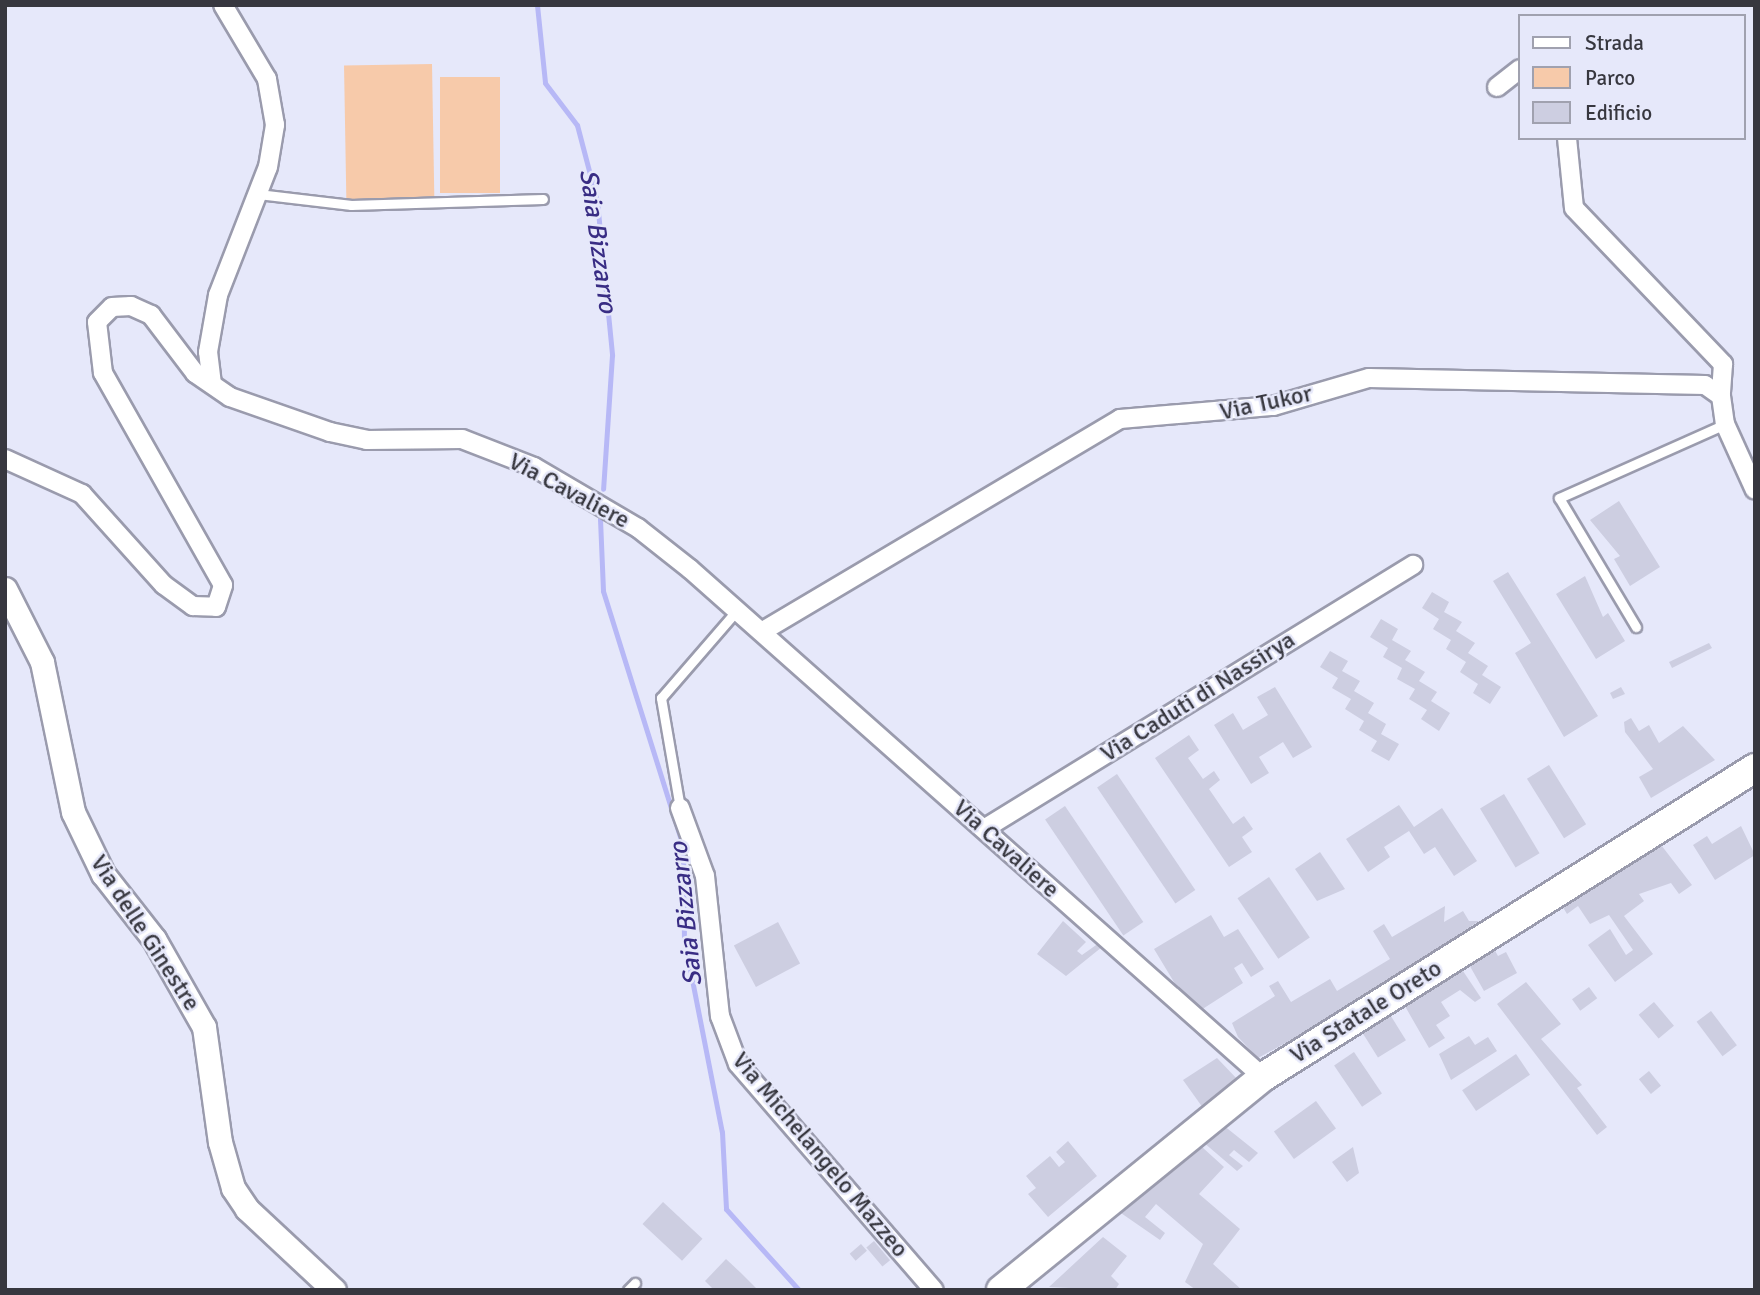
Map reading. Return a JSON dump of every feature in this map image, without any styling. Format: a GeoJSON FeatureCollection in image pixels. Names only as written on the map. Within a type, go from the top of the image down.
{"type":"FeatureCollection","features":[{"type":"Feature","properties":{"kind":"main road","name":"Via Statale Oreto"},"geometry":{"type":"LineString","coordinates":[[1001,1290],[1263,1077],[1755,768]]}},
{"type":"Feature","properties":{"kind":"street"},"geometry":{"type":"LineString","coordinates":[[212,384],[208,352],[218,295],[258,194],[275,125],[272,100],[223,5]]}},
{"type":"Feature","properties":{"kind":"street"},"geometry":{"type":"LineString","coordinates":[[1497,87],[1518,71]]}},
{"type":"Feature","properties":{"kind":"street"},"geometry":{"type":"LineString","coordinates":[[1567,140],[1574,208],[1723,365],[1721,396],[1725,424],[1755,490]]}},
{"type":"Feature","properties":{"kind":"street","name":"Via Cavaliere"},"geometry":{"type":"LineString","coordinates":[[5,458],[82,494],[164,585],[193,606],[216,607],[223,585],[103,373],[97,322],[112,307],[131,306],[151,315],[195,373],[212,384],[330,432],[367,440],[462,439],[534,467],[638,528],[738,609],[1263,1077]]}},
{"type":"Feature","properties":{"kind":"street","name":"Via Tukor"},"geometry":{"type":"LineString","coordinates":[[763,631],[1120,419],[1273,406],[1369,378],[1704,385],[1721,396]]}},
{"type":"Feature","properties":{"kind":"street","name":"Via Caduti di Nassirya"},"geometry":{"type":"LineString","coordinates":[[984,830],[1413,565]]}},
{"type":"Feature","properties":{"kind":"street","name":"Via delle Ginestre"},"geometry":{"type":"LineString","coordinates":[[5,589],[42,662],[73,812],[103,874],[154,939],[204,1027],[220,1142],[233,1188],[247,1209],[334,1290]]}},
{"type":"Feature","properties":{"kind":"street","name":"Via Michelangelo Mazzeo"},"geometry":{"type":"LineString","coordinates":[[680,808],[705,876],[720,1016],[738,1065],[934,1290]]}},
{"type":"Feature","properties":{"kind":"lane"},"geometry":{"type":"LineString","coordinates":[[258,194],[351,205],[543,199]]}},
{"type":"Feature","properties":{"kind":"lane"},"geometry":{"type":"LineString","coordinates":[[1636,627],[1559,498],[1725,424]]}},
{"type":"Feature","properties":{"kind":"lane"},"geometry":{"type":"LineString","coordinates":[[680,808],[661,698],[738,609]]}},
{"type":"Feature","properties":{"kind":"green space"},"geometry":{"type":"Polygon","coordinates":[[[432,64],[434,198],[346,200],[344,66],[432,64]]]}},
{"type":"Feature","properties":{"kind":"green space"},"geometry":{"type":"Polygon","coordinates":[[[440,77],[500,77],[500,193],[440,193],[440,77]]]}},
{"type":"Feature","properties":{"kind":"building"},"geometry":{"type":"Polygon","coordinates":[[[1619,501],[1660,567],[1630,586],[1614,559],[1620,556],[1590,520],[1619,501]]]}},
{"type":"Feature","properties":{"kind":"building"},"geometry":{"type":"Polygon","coordinates":[[[1508,572],[1598,716],[1564,737],[1515,653],[1531,643],[1493,581],[1508,572]]]}},
{"type":"Feature","properties":{"kind":"building"},"geometry":{"type":"Polygon","coordinates":[[[1585,576],[1603,617],[1608,613],[1625,641],[1596,659],[1556,594],[1585,576]]]}},
{"type":"Feature","properties":{"kind":"building"},"geometry":{"type":"Polygon","coordinates":[[[1432,592],[1449,602],[1444,612],[1462,622],[1456,631],[1475,643],[1468,653],[1488,666],[1482,675],[1501,687],[1490,704],[1473,693],[1478,684],[1460,672],[1466,662],[1446,649],[1451,640],[1433,629],[1439,619],[1422,608],[1432,592]]]}},
{"type":"Feature","properties":{"kind":"building"},"geometry":{"type":"Polygon","coordinates":[[[1381,619],[1398,629],[1392,640],[1411,651],[1405,660],[1425,672],[1419,681],[1437,692],[1431,701],[1450,713],[1439,731],[1421,719],[1427,710],[1409,699],[1415,689],[1397,679],[1402,668],[1383,657],[1388,648],[1370,637],[1381,619]]]}},
{"type":"Feature","properties":{"kind":"building"},"geometry":{"type":"Polygon","coordinates":[[[1709,643],[1712,648],[1672,668],[1669,662],[1709,643]]]}},
{"type":"Feature","properties":{"kind":"building"},"geometry":{"type":"Polygon","coordinates":[[[1330,651],[1348,661],[1342,671],[1360,681],[1354,691],[1374,703],[1368,713],[1386,724],[1381,734],[1399,744],[1389,761],[1371,751],[1377,741],[1359,730],[1364,721],[1345,709],[1351,699],[1332,688],[1338,678],[1320,667],[1330,651]]]}},
{"type":"Feature","properties":{"kind":"building"},"geometry":{"type":"Polygon","coordinates":[[[1275,687],[1312,747],[1293,758],[1283,742],[1259,757],[1269,773],[1251,784],[1214,725],[1233,713],[1243,730],[1268,715],[1257,697],[1275,687]]]}},
{"type":"Feature","properties":{"kind":"building"},"geometry":{"type":"Polygon","coordinates":[[[1621,687],[1625,694],[1613,699],[1610,693],[1621,687]]]}},
{"type":"Feature","properties":{"kind":"building"},"geometry":{"type":"Polygon","coordinates":[[[1631,718],[1639,731],[1649,725],[1659,743],[1683,726],[1715,760],[1651,798],[1639,777],[1653,769],[1625,732],[1624,722],[1631,718]]]}},
{"type":"Feature","properties":{"kind":"building"},"geometry":{"type":"Polygon","coordinates":[[[1189,735],[1199,750],[1188,758],[1203,779],[1214,771],[1220,780],[1209,789],[1233,824],[1244,816],[1253,829],[1242,837],[1252,852],[1229,867],[1155,758],[1189,735]]]}},
{"type":"Feature","properties":{"kind":"building"},"geometry":{"type":"Polygon","coordinates":[[[1549,765],[1586,824],[1564,838],[1527,779],[1549,765]]]}},
{"type":"Feature","properties":{"kind":"building"},"geometry":{"type":"Polygon","coordinates":[[[1117,774],[1195,890],[1175,903],[1097,787],[1117,774]]]}},
{"type":"Feature","properties":{"kind":"building"},"geometry":{"type":"Polygon","coordinates":[[[1504,794],[1540,853],[1516,868],[1480,808],[1504,794]]]}},
{"type":"Feature","properties":{"kind":"building"},"geometry":{"type":"Polygon","coordinates":[[[1399,805],[1414,827],[1442,808],[1477,861],[1454,876],[1435,847],[1424,854],[1409,831],[1384,847],[1390,857],[1368,872],[1346,839],[1399,805]]]}},
{"type":"Feature","properties":{"kind":"building"},"geometry":{"type":"Polygon","coordinates":[[[1065,806],[1143,922],[1123,935],[1045,819],[1065,806]]]}},
{"type":"Feature","properties":{"kind":"building"},"geometry":{"type":"Polygon","coordinates":[[[1741,826],[1755,855],[1715,880],[1693,845],[1707,836],[1712,844],[1741,826]]]}},
{"type":"Feature","properties":{"kind":"building"},"geometry":{"type":"Polygon","coordinates":[[[1658,841],[1692,885],[1679,894],[1671,883],[1639,894],[1644,901],[1624,916],[1653,954],[1615,982],[1588,945],[1610,929],[1626,955],[1633,950],[1609,915],[1590,924],[1578,906],[1567,914],[1561,904],[1658,841]]]}},
{"type":"Feature","properties":{"kind":"building"},"geometry":{"type":"Polygon","coordinates":[[[1320,852],[1345,889],[1317,901],[1295,869],[1320,852]]]}},
{"type":"Feature","properties":{"kind":"building"},"geometry":{"type":"Polygon","coordinates":[[[1269,877],[1310,938],[1278,959],[1237,898],[1269,877]]]}},
{"type":"Feature","properties":{"kind":"building"},"geometry":{"type":"Polygon","coordinates":[[[1445,906],[1444,922],[1463,911],[1469,921],[1479,921],[1303,1039],[1300,1035],[1258,1058],[1238,1037],[1232,1023],[1275,996],[1269,986],[1278,981],[1291,1002],[1330,979],[1337,991],[1390,959],[1373,931],[1384,924],[1392,937],[1445,906]]]}},
{"type":"Feature","properties":{"kind":"building"},"geometry":{"type":"Polygon","coordinates":[[[1211,915],[1224,937],[1238,929],[1264,969],[1251,977],[1242,963],[1234,968],[1243,983],[1201,1010],[1177,987],[1154,949],[1211,915]]]}},
{"type":"Feature","properties":{"kind":"building"},"geometry":{"type":"Polygon","coordinates":[[[1063,921],[1086,942],[1077,951],[1082,955],[1099,943],[1102,947],[1066,976],[1037,954],[1063,921]]]}},
{"type":"Feature","properties":{"kind":"building"},"geometry":{"type":"Polygon","coordinates":[[[778,922],[800,963],[756,987],[734,945],[778,922]]]}},
{"type":"Feature","properties":{"kind":"building"},"geometry":{"type":"Polygon","coordinates":[[[1493,947],[1498,956],[1506,952],[1517,973],[1484,991],[1467,961],[1493,947]]]}},
{"type":"Feature","properties":{"kind":"building"},"geometry":{"type":"Polygon","coordinates":[[[1459,965],[1481,998],[1475,1002],[1460,990],[1441,1002],[1450,1016],[1436,1025],[1445,1038],[1429,1048],[1402,1001],[1459,965]]]}},
{"type":"Feature","properties":{"kind":"building"},"geometry":{"type":"Polygon","coordinates":[[[1526,982],[1561,1024],[1541,1039],[1582,1085],[1577,1088],[1607,1127],[1597,1135],[1497,1004],[1526,982]]]}},
{"type":"Feature","properties":{"kind":"building"},"geometry":{"type":"Polygon","coordinates":[[[1589,987],[1597,998],[1580,1011],[1572,999],[1589,987]]]}},
{"type":"Feature","properties":{"kind":"building"},"geometry":{"type":"Polygon","coordinates":[[[1654,1002],[1674,1026],[1659,1039],[1639,1015],[1654,1002]]]}},
{"type":"Feature","properties":{"kind":"building"},"geometry":{"type":"Polygon","coordinates":[[[1711,1011],[1737,1045],[1723,1056],[1697,1022],[1711,1011]]]}},
{"type":"Feature","properties":{"kind":"building"},"geometry":{"type":"Polygon","coordinates":[[[1389,1013],[1406,1040],[1378,1058],[1361,1030],[1389,1013]]]}},
{"type":"Feature","properties":{"kind":"building"},"geometry":{"type":"Polygon","coordinates":[[[1469,1036],[1475,1045],[1488,1037],[1497,1051],[1451,1080],[1439,1054],[1469,1036]]]}},
{"type":"Feature","properties":{"kind":"building"},"geometry":{"type":"Polygon","coordinates":[[[1354,1052],[1382,1093],[1362,1107],[1334,1065],[1354,1052]]]}},
{"type":"Feature","properties":{"kind":"building"},"geometry":{"type":"Polygon","coordinates":[[[1516,1054],[1530,1075],[1476,1111],[1462,1090],[1516,1054]]]}},
{"type":"Feature","properties":{"kind":"building"},"geometry":{"type":"Polygon","coordinates":[[[1217,1058],[1239,1081],[1203,1108],[1183,1080],[1217,1058]]]}},
{"type":"Feature","properties":{"kind":"building"},"geometry":{"type":"Polygon","coordinates":[[[1649,1071],[1661,1086],[1651,1094],[1639,1079],[1649,1071]]]}},
{"type":"Feature","properties":{"kind":"building"},"geometry":{"type":"Polygon","coordinates":[[[1316,1101],[1336,1129],[1294,1159],[1274,1132],[1316,1101]]]}},
{"type":"Feature","properties":{"kind":"building"},"geometry":{"type":"Polygon","coordinates":[[[1223,1125],[1258,1153],[1249,1162],[1234,1150],[1229,1155],[1243,1166],[1237,1171],[1203,1142],[1223,1125]]]}},
{"type":"Feature","properties":{"kind":"building"},"geometry":{"type":"Polygon","coordinates":[[[1068,1141],[1097,1176],[1048,1217],[1028,1194],[1036,1188],[1026,1176],[1050,1156],[1059,1167],[1065,1162],[1056,1152],[1068,1141]]]}},
{"type":"Feature","properties":{"kind":"building"},"geometry":{"type":"Polygon","coordinates":[[[1202,1147],[1224,1167],[1199,1194],[1240,1229],[1213,1264],[1242,1290],[1196,1290],[1185,1282],[1203,1244],[1156,1204],[1145,1217],[1165,1233],[1160,1240],[1118,1211],[1202,1147]]]}},
{"type":"Feature","properties":{"kind":"building"},"geometry":{"type":"Polygon","coordinates":[[[1353,1147],[1359,1173],[1347,1182],[1332,1162],[1353,1147]]]}},
{"type":"Feature","properties":{"kind":"building"},"geometry":{"type":"Polygon","coordinates":[[[663,1202],[702,1239],[682,1261],[643,1224],[663,1202]]]}},
{"type":"Feature","properties":{"kind":"building"},"geometry":{"type":"Polygon","coordinates":[[[1103,1237],[1127,1256],[1111,1276],[1119,1284],[1115,1290],[1049,1287],[1103,1237]]]}},
{"type":"Feature","properties":{"kind":"building"},"geometry":{"type":"Polygon","coordinates":[[[874,1241],[890,1260],[882,1267],[866,1247],[874,1241]]]}},
{"type":"Feature","properties":{"kind":"building"},"geometry":{"type":"Polygon","coordinates":[[[861,1244],[867,1251],[856,1261],[850,1254],[861,1244]]]}},
{"type":"Feature","properties":{"kind":"building"},"geometry":{"type":"Polygon","coordinates":[[[726,1259],[758,1290],[714,1290],[705,1281],[726,1259]]]}},
{"type":"Feature","properties":{"kind":"waterway","name":"Saia Bizzarro"},"geometry":{"type":"LineString","coordinates":[[537,5],[545,83],[577,125],[597,201],[612,355],[603,489]]}},
{"type":"Feature","properties":{"kind":"waterway","name":"Saia Bizzarro"},"geometry":{"type":"LineString","coordinates":[[600,519],[603,591],[683,846],[684,939],[722,1132],[726,1209],[799,1290]]}}]}
